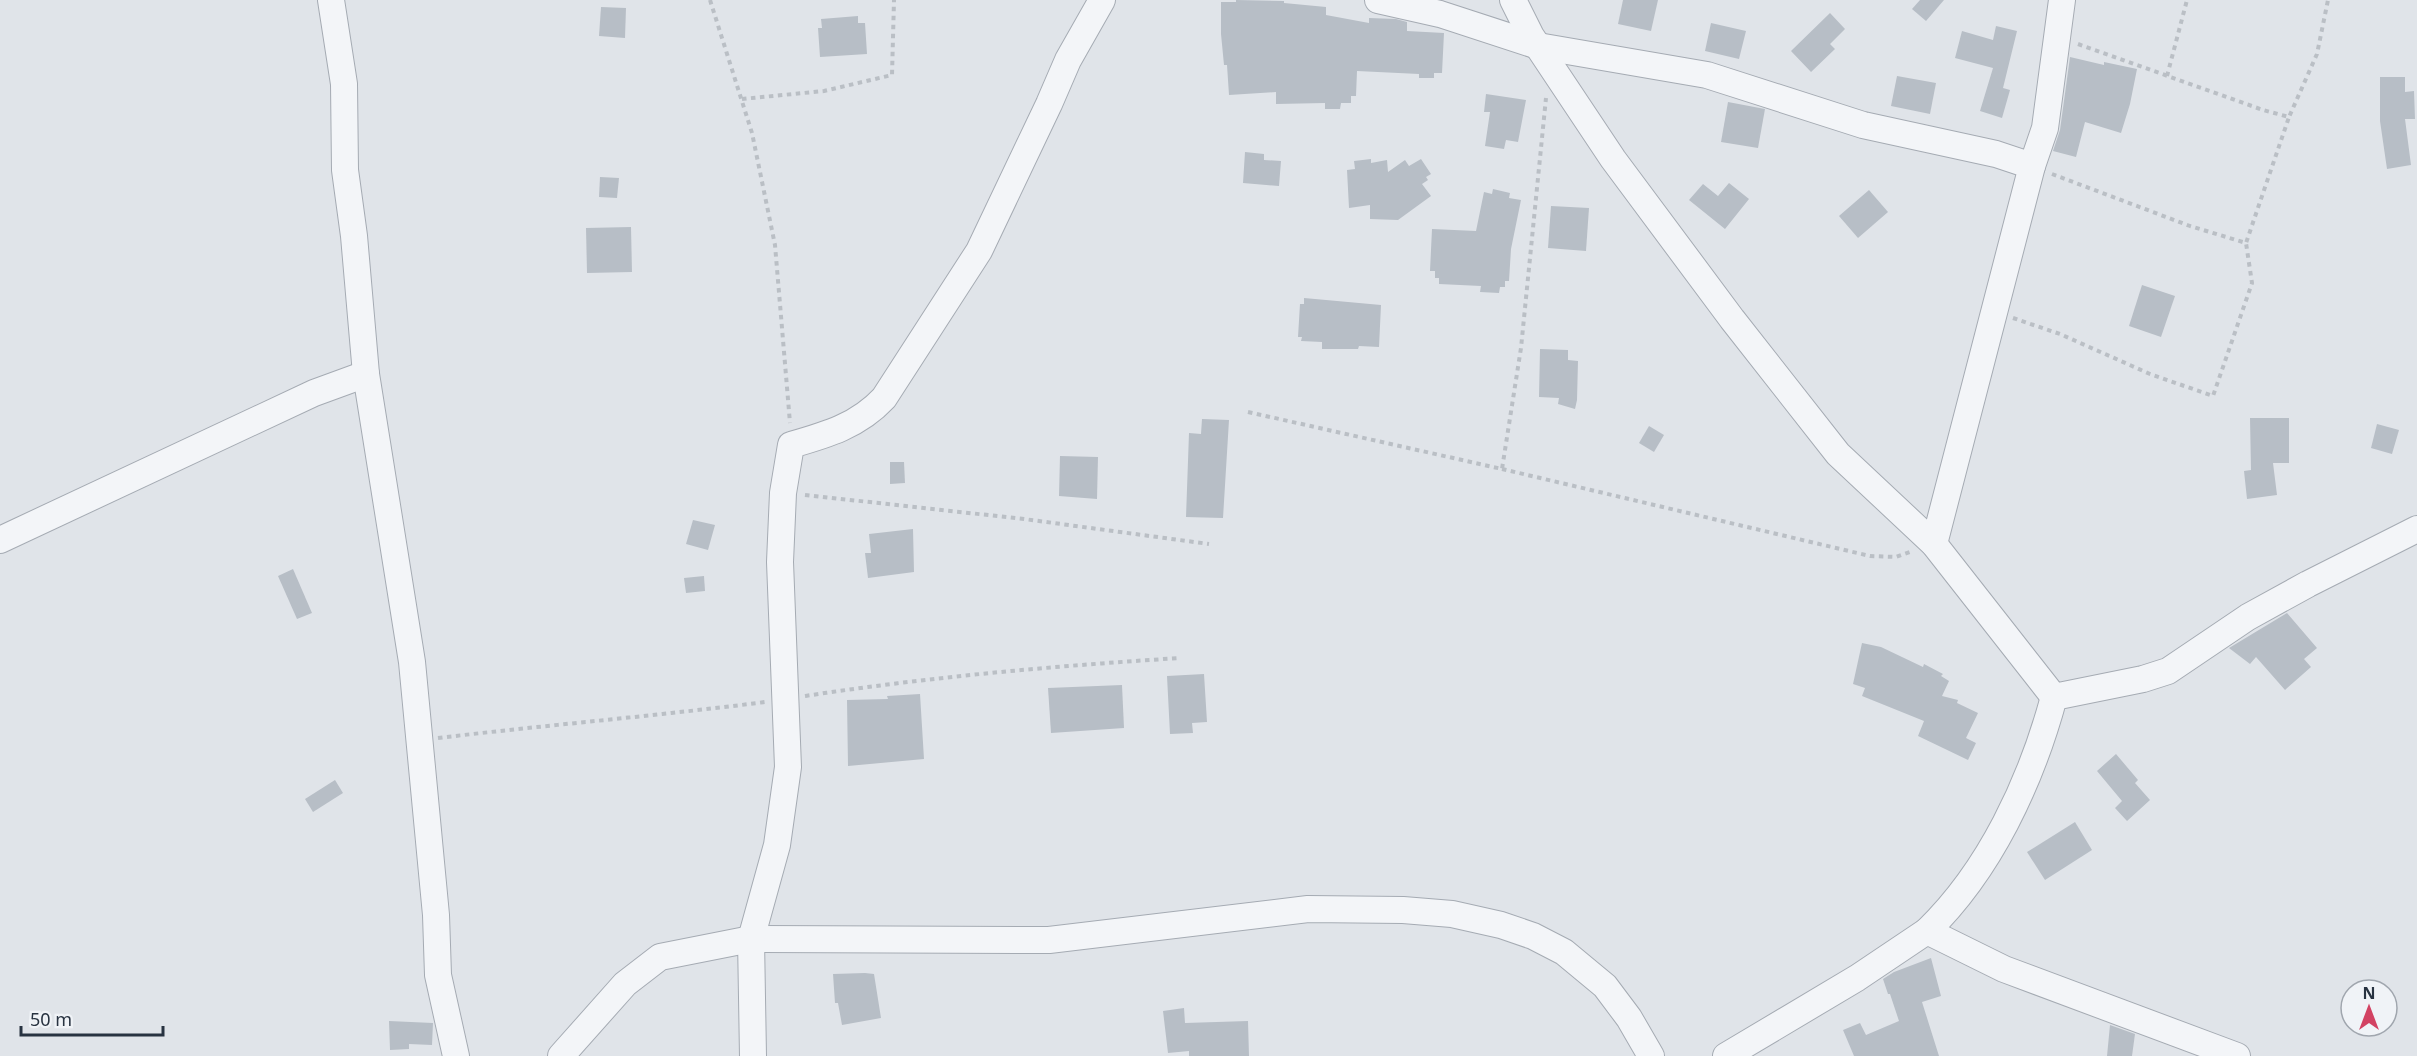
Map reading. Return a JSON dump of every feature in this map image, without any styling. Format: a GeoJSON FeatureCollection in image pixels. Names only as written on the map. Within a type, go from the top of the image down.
{"type":"FeatureCollection","features":[{"type":"Feature","properties":{"kind":"street"},"geometry":{"type":"LineString","coordinates":[[332,0],[344,84],[345,170],[354,236],[366,374],[412,662],[436,915],[438,975],[456,1056]]}},
{"type":"Feature","properties":{"kind":"street"},"geometry":{"type":"LineString","coordinates":[[753,1056],[751,939],[777,845],[788,767],[780,561],[783,493],[791,445],[842,428],[872,411],[884,398],[979,251],[1068,60],[1102,0]]}},
{"type":"Feature","properties":{"kind":"street"},"geometry":{"type":"LineString","coordinates":[[1378,0],[1440,14],[1544,56],[1707,75],[1863,125],[1996,154],[2032,166]]}},
{"type":"Feature","properties":{"kind":"street"},"geometry":{"type":"LineString","coordinates":[[1513,0],[1544,56],[1612,159],[1732,319],[1838,454],[1934,544],[2054,697]]}},
{"type":"Feature","properties":{"kind":"street"},"geometry":{"type":"LineString","coordinates":[[1934,544],[2032,166],[2045,128],[2062,0]]}},
{"type":"Feature","properties":{"kind":"street"},"geometry":{"type":"LineString","coordinates":[[0,540],[314,393],[366,374]]}},
{"type":"Feature","properties":{"kind":"street"},"geometry":{"type":"LineString","coordinates":[[2054,697],[2143,679],[2168,671],[2248,617],[2417,528]]}},
{"type":"Feature","properties":{"kind":"street"},"geometry":{"type":"LineString","coordinates":[[1726,1056],[1857,978],[1928,931],[1953,907],[1983,864],[2018,796],[2047,723],[2054,697]]}},
{"type":"Feature","properties":{"kind":"street"},"geometry":{"type":"LineString","coordinates":[[561,1056],[625,984],[660,957],[751,939],[1049,940],[1308,909],[1403,910],[1452,914],[1501,925],[1533,936],[1564,952],[1605,986],[1629,1018],[1651,1056]]}},
{"type":"Feature","properties":{"kind":"street"},"geometry":{"type":"LineString","coordinates":[[1928,931],[2004,969],[2237,1056]]}},
{"type":"Feature","properties":{"kind":"path"},"geometry":{"type":"LineString","coordinates":[[710,0],[752,133],[775,245],[791,445]]}},
{"type":"Feature","properties":{"kind":"path"},"geometry":{"type":"LineString","coordinates":[[742,99],[824,91],[892,75],[894,0]]}},
{"type":"Feature","properties":{"kind":"path"},"geometry":{"type":"LineString","coordinates":[[2167,76],[2187,0]]}},
{"type":"Feature","properties":{"kind":"path"},"geometry":{"type":"LineString","coordinates":[[1995,311],[2060,334],[2150,374],[2213,396],[2252,283],[2247,243],[2289,117],[2317,54],[2328,0]]}},
{"type":"Feature","properties":{"kind":"path"},"geometry":{"type":"LineString","coordinates":[[2057,37],[2289,117]]}},
{"type":"Feature","properties":{"kind":"path"},"geometry":{"type":"LineString","coordinates":[[1502,470],[1521,348],[1544,56]]}},
{"type":"Feature","properties":{"kind":"path"},"geometry":{"type":"LineString","coordinates":[[2032,166],[2190,226],[2247,243]]}},
{"type":"Feature","properties":{"kind":"path"},"geometry":{"type":"LineString","coordinates":[[1248,412],[1870,556],[1896,557],[1934,544]]}},
{"type":"Feature","properties":{"kind":"path"},"geometry":{"type":"LineString","coordinates":[[783,493],[1024,519],[1209,544]]}},
{"type":"Feature","properties":{"kind":"path"},"geometry":{"type":"LineString","coordinates":[[420,740],[548,725],[667,715],[877,685],[1041,667],[1180,658]]}},
{"type":"Feature","properties":{"kind":"building"},"geometry":{"type":"Polygon","coordinates":[[[1236,0],[1284,1],[1284,3],[1326,7],[1326,15],[1369,23],[1369,18],[1396,19],[1407,22],[1407,31],[1444,33],[1442,73],[1434,73],[1434,78],[1419,78],[1419,74],[1357,71],[1356,96],[1351,96],[1351,103],[1341,103],[1340,109],[1325,109],[1325,103],[1276,104],[1276,92],[1229,95],[1227,65],[1224,65],[1221,34],[1221,2],[1236,2],[1236,0]]]}},
{"type":"Feature","properties":{"kind":"building"},"geometry":{"type":"Polygon","coordinates":[[[1623,0],[1658,0],[1651,31],[1618,24],[1623,0]]]}},
{"type":"Feature","properties":{"kind":"building"},"geometry":{"type":"Polygon","coordinates":[[[1920,0],[1944,0],[1926,21],[1912,9],[1920,0]]]}},
{"type":"Feature","properties":{"kind":"building"},"geometry":{"type":"Polygon","coordinates":[[[601,7],[626,8],[625,38],[599,36],[601,7]]]}},
{"type":"Feature","properties":{"kind":"building"},"geometry":{"type":"Polygon","coordinates":[[[1830,13],[1845,29],[1830,44],[1835,49],[1811,72],[1791,51],[1830,13]]]}},
{"type":"Feature","properties":{"kind":"building"},"geometry":{"type":"Polygon","coordinates":[[[858,16],[858,23],[865,23],[867,54],[820,57],[818,28],[822,28],[821,19],[858,16]]]}},
{"type":"Feature","properties":{"kind":"building"},"geometry":{"type":"Polygon","coordinates":[[[1711,23],[1746,31],[1739,59],[1705,51],[1711,23]]]}},
{"type":"Feature","properties":{"kind":"building"},"geometry":{"type":"Polygon","coordinates":[[[1996,26],[2017,31],[2003,88],[2010,90],[2002,118],[1980,111],[1993,68],[1955,58],[1962,31],[1993,40],[1996,26]]]}},
{"type":"Feature","properties":{"kind":"building"},"geometry":{"type":"Polygon","coordinates":[[[2070,57],[2104,65],[2104,62],[2137,69],[2121,133],[2085,122],[2076,157],[2053,151],[2060,130],[2070,57]]]}},
{"type":"Feature","properties":{"kind":"building"},"geometry":{"type":"Polygon","coordinates":[[[1897,76],[1936,83],[1930,114],[1891,106],[1897,76]]]}},
{"type":"Feature","properties":{"kind":"building"},"geometry":{"type":"Polygon","coordinates":[[[2380,77],[2405,77],[2405,92],[2414,91],[2415,119],[2405,119],[2411,165],[2387,169],[2380,121],[2380,77]]]}},
{"type":"Feature","properties":{"kind":"building"},"geometry":{"type":"Polygon","coordinates":[[[1486,94],[1526,100],[1518,142],[1506,140],[1504,149],[1485,146],[1490,112],[1484,112],[1486,94]]]}},
{"type":"Feature","properties":{"kind":"building"},"geometry":{"type":"Polygon","coordinates":[[[1728,102],[1765,109],[1758,148],[1721,142],[1728,102]]]}},
{"type":"Feature","properties":{"kind":"building"},"geometry":{"type":"Polygon","coordinates":[[[1245,152],[1264,154],[1264,160],[1281,161],[1279,186],[1243,183],[1245,152]]]}},
{"type":"Feature","properties":{"kind":"building"},"geometry":{"type":"Polygon","coordinates":[[[1371,159],[1371,163],[1387,160],[1388,172],[1405,160],[1409,166],[1421,159],[1431,174],[1422,184],[1431,196],[1398,220],[1370,219],[1370,205],[1349,208],[1347,170],[1355,169],[1354,161],[1371,159]]]}},
{"type":"Feature","properties":{"kind":"building"},"geometry":{"type":"Polygon","coordinates":[[[600,177],[619,178],[617,198],[599,197],[600,177]]]}},
{"type":"Feature","properties":{"kind":"building"},"geometry":{"type":"Polygon","coordinates":[[[1729,183],[1749,199],[1725,229],[1689,200],[1703,184],[1718,196],[1729,183]]]}},
{"type":"Feature","properties":{"kind":"building"},"geometry":{"type":"Polygon","coordinates":[[[1493,189],[1510,193],[1509,198],[1521,200],[1511,249],[1509,281],[1505,281],[1505,287],[1500,287],[1499,293],[1480,292],[1481,286],[1439,284],[1439,278],[1435,278],[1435,271],[1430,271],[1432,229],[1476,231],[1484,192],[1492,194],[1493,189]]]}},
{"type":"Feature","properties":{"kind":"building"},"geometry":{"type":"Polygon","coordinates":[[[1869,190],[1888,212],[1858,238],[1839,216],[1869,190]]]}},
{"type":"Feature","properties":{"kind":"building"},"geometry":{"type":"Polygon","coordinates":[[[1551,206],[1589,208],[1586,251],[1548,248],[1551,206]]]}},
{"type":"Feature","properties":{"kind":"building"},"geometry":{"type":"Polygon","coordinates":[[[631,227],[632,272],[587,273],[586,228],[631,227]]]}},
{"type":"Feature","properties":{"kind":"building"},"geometry":{"type":"Polygon","coordinates":[[[2142,285],[2175,296],[2161,337],[2129,326],[2142,285]]]}},
{"type":"Feature","properties":{"kind":"building"},"geometry":{"type":"Polygon","coordinates":[[[1304,298],[1381,305],[1379,347],[1322,349],[1322,342],[1301,341],[1302,337],[1298,337],[1300,304],[1304,304],[1304,298]]]}},
{"type":"Feature","properties":{"kind":"building"},"geometry":{"type":"Polygon","coordinates":[[[1540,349],[1568,350],[1568,360],[1578,361],[1575,409],[1558,404],[1559,398],[1539,397],[1540,349]]]}},
{"type":"Feature","properties":{"kind":"building"},"geometry":{"type":"Polygon","coordinates":[[[2250,418],[2289,418],[2289,463],[2273,463],[2277,495],[2247,499],[2244,471],[2251,470],[2250,418]]]}},
{"type":"Feature","properties":{"kind":"building"},"geometry":{"type":"Polygon","coordinates":[[[1202,419],[1229,420],[1223,518],[1186,517],[1189,433],[1201,434],[1202,419]]]}},
{"type":"Feature","properties":{"kind":"building"},"geometry":{"type":"Polygon","coordinates":[[[2377,424],[2399,430],[2392,454],[2371,448],[2377,424]]]}},
{"type":"Feature","properties":{"kind":"building"},"geometry":{"type":"Polygon","coordinates":[[[1649,426],[1664,435],[1654,452],[1639,443],[1649,426]]]}},
{"type":"Feature","properties":{"kind":"building"},"geometry":{"type":"Polygon","coordinates":[[[1060,456],[1098,457],[1097,499],[1059,496],[1060,456]]]}},
{"type":"Feature","properties":{"kind":"building"},"geometry":{"type":"Polygon","coordinates":[[[890,462],[904,462],[905,483],[890,484],[890,462]]]}},
{"type":"Feature","properties":{"kind":"building"},"geometry":{"type":"Polygon","coordinates":[[[693,520],[715,525],[708,550],[686,544],[693,520]]]}},
{"type":"Feature","properties":{"kind":"building"},"geometry":{"type":"Polygon","coordinates":[[[913,529],[914,572],[868,578],[865,553],[871,553],[869,534],[913,529]]]}},
{"type":"Feature","properties":{"kind":"building"},"geometry":{"type":"Polygon","coordinates":[[[293,569],[312,613],[297,619],[278,576],[293,569]]]}},
{"type":"Feature","properties":{"kind":"building"},"geometry":{"type":"Polygon","coordinates":[[[704,576],[705,591],[686,593],[684,578],[704,576]]]}},
{"type":"Feature","properties":{"kind":"building"},"geometry":{"type":"Polygon","coordinates":[[[2287,613],[2317,648],[2304,659],[2311,667],[2285,690],[2256,657],[2250,664],[2229,648],[2287,613]]]}},
{"type":"Feature","properties":{"kind":"building"},"geometry":{"type":"Polygon","coordinates":[[[1862,643],[1881,647],[1943,674],[1941,676],[1949,681],[1942,696],[1958,700],[1957,703],[1978,713],[1966,738],[1976,743],[1968,760],[1918,736],[1924,721],[1862,696],[1865,688],[1853,684],[1862,643]]]}},
{"type":"Feature","properties":{"kind":"building"},"geometry":{"type":"Polygon","coordinates":[[[1204,674],[1207,722],[1192,723],[1193,733],[1170,734],[1167,676],[1204,674]]]}},
{"type":"Feature","properties":{"kind":"building"},"geometry":{"type":"Polygon","coordinates":[[[1122,685],[1124,728],[1051,733],[1048,688],[1122,685]]]}},
{"type":"Feature","properties":{"kind":"building"},"geometry":{"type":"Polygon","coordinates":[[[920,694],[924,759],[848,766],[847,700],[888,699],[887,696],[920,694]]]}},
{"type":"Feature","properties":{"kind":"building"},"geometry":{"type":"Polygon","coordinates":[[[2116,754],[2138,780],[2135,783],[2150,800],[2127,821],[2115,808],[2122,801],[2097,771],[2116,754]]]}},
{"type":"Feature","properties":{"kind":"building"},"geometry":{"type":"Polygon","coordinates":[[[335,780],[343,793],[313,812],[305,799],[335,780]]]}},
{"type":"Feature","properties":{"kind":"building"},"geometry":{"type":"Polygon","coordinates":[[[2075,822],[2092,850],[2045,880],[2027,852],[2075,822]]]}},
{"type":"Feature","properties":{"kind":"building"},"geometry":{"type":"Polygon","coordinates":[[[1931,958],[1941,996],[1922,1002],[1939,1056],[1854,1056],[1843,1030],[1860,1023],[1866,1035],[1899,1021],[1883,979],[1894,972],[1931,958]]]}},
{"type":"Feature","properties":{"kind":"building"},"geometry":{"type":"Polygon","coordinates":[[[833,974],[874,974],[881,1018],[842,1025],[838,1003],[835,1003],[833,974]]]}},
{"type":"Feature","properties":{"kind":"building"},"geometry":{"type":"Polygon","coordinates":[[[1184,1008],[1185,1023],[1248,1021],[1249,1056],[1189,1056],[1189,1051],[1168,1053],[1163,1011],[1184,1008]]]}},
{"type":"Feature","properties":{"kind":"building"},"geometry":{"type":"Polygon","coordinates":[[[389,1021],[433,1023],[432,1045],[409,1044],[409,1049],[390,1050],[389,1021]]]}},
{"type":"Feature","properties":{"kind":"building"},"geometry":{"type":"Polygon","coordinates":[[[2110,1025],[2135,1034],[2132,1056],[2107,1056],[2110,1025]]]}}]}
